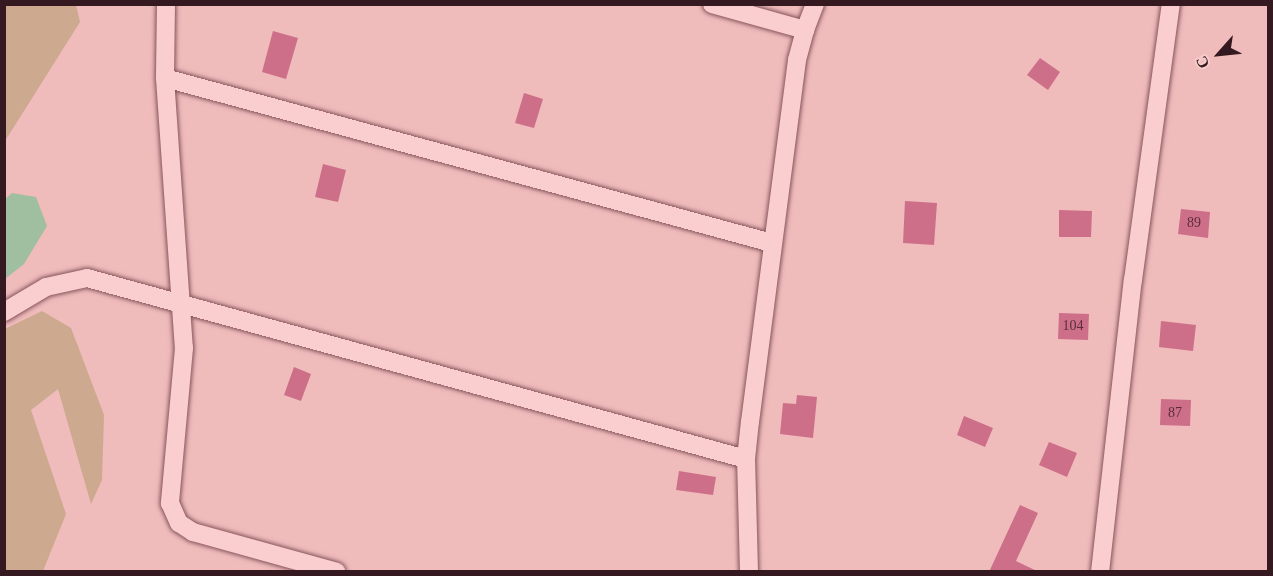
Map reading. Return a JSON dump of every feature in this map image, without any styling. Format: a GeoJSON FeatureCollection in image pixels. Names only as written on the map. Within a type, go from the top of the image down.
{"type":"FeatureCollection","features":[{"type":"Feature","properties":{"kind":"street"},"geometry":{"type":"LineString","coordinates":[[166,4],[165,78],[183,306],[184,348],[169,476],[170,503],[179,523],[193,532],[337,572]]}},
{"type":"Feature","properties":{"kind":"street"},"geometry":{"type":"LineString","coordinates":[[712,4],[805,30]]}},
{"type":"Feature","properties":{"kind":"street"},"geometry":{"type":"LineString","coordinates":[[749,572],[746,459],[797,60],[815,4]]}},
{"type":"Feature","properties":{"kind":"street"},"geometry":{"type":"LineString","coordinates":[[1100,572],[1133,280],[1171,4]]}},
{"type":"Feature","properties":{"kind":"street"},"geometry":{"type":"LineString","coordinates":[[165,78],[772,243]]}},
{"type":"Feature","properties":{"kind":"street"},"geometry":{"type":"LineString","coordinates":[[4,312],[46,287],[87,278],[746,459]]}},
{"type":"Feature","properties":{"kind":"shaded area"},"geometry":{"type":"Polygon","coordinates":[[[5,4],[76,5],[80,22],[5,141],[5,4]]]}},
{"type":"Feature","properties":{"kind":"shaded area"},"geometry":{"type":"Polygon","coordinates":[[[12,193],[36,197],[47,226],[24,264],[5,279],[5,199],[12,193]]]}},
{"type":"Feature","properties":{"kind":"shaded area"},"geometry":{"type":"Polygon","coordinates":[[[42,311],[71,328],[104,415],[102,480],[91,504],[58,389],[31,410],[66,514],[43,571],[5,571],[5,329],[42,311]]]}},
{"type":"Feature","properties":{"kind":"building"},"geometry":{"type":"Polygon","coordinates":[[[273,31],[298,38],[286,79],[262,72],[273,31]]]}},
{"type":"Feature","properties":{"kind":"building"},"geometry":{"type":"Polygon","coordinates":[[[1040,58],[1060,72],[1048,90],[1027,75],[1040,58]]]}},
{"type":"Feature","properties":{"kind":"building"},"geometry":{"type":"Polygon","coordinates":[[[524,93],[543,99],[534,128],[515,123],[524,93]]]}},
{"type":"Feature","properties":{"kind":"building"},"geometry":{"type":"Polygon","coordinates":[[[323,164],[346,170],[338,202],[315,197],[323,164]]]}},
{"type":"Feature","properties":{"kind":"building"},"geometry":{"type":"Polygon","coordinates":[[[905,201],[937,203],[934,245],[903,243],[905,201]]]}},
{"type":"Feature","properties":{"kind":"building"},"geometry":{"type":"Polygon","coordinates":[[[1181,209],[1210,212],[1208,238],[1178,234],[1181,209]]]}},
{"type":"Feature","properties":{"kind":"building"},"geometry":{"type":"Polygon","coordinates":[[[1059,210],[1092,211],[1091,237],[1059,237],[1059,210]]]}},
{"type":"Feature","properties":{"kind":"building"},"geometry":{"type":"Polygon","coordinates":[[[1059,313],[1089,314],[1088,340],[1058,339],[1059,313]]]}},
{"type":"Feature","properties":{"kind":"building"},"geometry":{"type":"Polygon","coordinates":[[[1161,321],[1196,325],[1193,351],[1159,347],[1161,321]]]}},
{"type":"Feature","properties":{"kind":"building"},"geometry":{"type":"Polygon","coordinates":[[[294,367],[311,374],[301,401],[284,395],[294,367]]]}},
{"type":"Feature","properties":{"kind":"building"},"geometry":{"type":"Polygon","coordinates":[[[797,395],[817,397],[813,438],[780,434],[783,403],[796,404],[797,395]]]}},
{"type":"Feature","properties":{"kind":"building"},"geometry":{"type":"Polygon","coordinates":[[[1161,399],[1191,400],[1190,426],[1160,425],[1161,399]]]}},
{"type":"Feature","properties":{"kind":"building"},"geometry":{"type":"Polygon","coordinates":[[[964,416],[993,428],[985,447],[957,435],[964,416]]]}},
{"type":"Feature","properties":{"kind":"building"},"geometry":{"type":"Polygon","coordinates":[[[1049,442],[1077,453],[1067,477],[1039,465],[1049,442]]]}},
{"type":"Feature","properties":{"kind":"building"},"geometry":{"type":"Polygon","coordinates":[[[679,471],[716,477],[713,495],[676,490],[679,471]]]}},
{"type":"Feature","properties":{"kind":"building"},"geometry":{"type":"Polygon","coordinates":[[[1020,505],[1038,513],[1016,561],[1039,572],[989,572],[1020,505]]]}}]}
